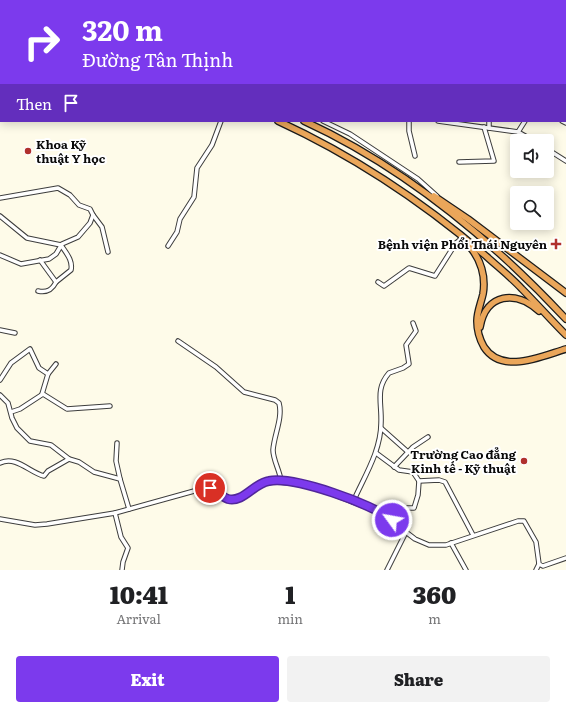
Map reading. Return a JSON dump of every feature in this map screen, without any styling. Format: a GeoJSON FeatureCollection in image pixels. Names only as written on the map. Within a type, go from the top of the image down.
{"type":"FeatureCollection","features":[{"type":"Feature","properties":{"kind":"highway"},"geometry":{"type":"LineString","coordinates":[[280,122],[310,136],[379,175],[421,205],[461,235],[522,288],[566,335]]}},
{"type":"Feature","properties":{"kind":"highway"},"geometry":{"type":"LineString","coordinates":[[306,122],[385,166],[448,206],[566,293]]}},
{"type":"Feature","properties":{"kind":"highway"},"geometry":{"type":"LineString","coordinates":[[385,166],[466,225],[495,249],[530,280],[566,319]]}},
{"type":"Feature","properties":{"kind":"highway"},"geometry":{"type":"LineString","coordinates":[[421,205],[435,219],[474,251],[480,263],[484,279],[483,293],[477,321],[479,333],[488,352],[498,359],[510,363],[524,361],[566,349]]}},
{"type":"Feature","properties":{"kind":"highway"},"geometry":{"type":"LineString","coordinates":[[479,333],[481,321],[488,307],[503,298],[513,298],[523,299],[532,304],[566,340]]}},
{"type":"Feature","properties":{"kind":"street"},"geometry":{"type":"LineString","coordinates":[[168,246],[177,232],[180,220],[194,197],[197,168],[212,145],[221,122]]}},
{"type":"Feature","properties":{"kind":"street"},"geometry":{"type":"LineString","coordinates":[[325,122],[346,131],[422,182],[448,206]]}},
{"type":"Feature","properties":{"kind":"street"},"geometry":{"type":"LineString","coordinates":[[409,122],[409,131],[415,156]]}},
{"type":"Feature","properties":{"kind":"street"},"geometry":{"type":"LineString","coordinates":[[445,122],[518,132],[522,134]]}},
{"type":"Feature","properties":{"kind":"street"},"geometry":{"type":"LineString","coordinates":[[459,162],[490,163],[494,161],[486,128],[489,122]]}},
{"type":"Feature","properties":{"kind":"street"},"geometry":{"type":"LineString","coordinates":[[518,132],[524,122]]}},
{"type":"Feature","properties":{"kind":"street"},"geometry":{"type":"LineString","coordinates":[[554,153],[566,160]]}},
{"type":"Feature","properties":{"kind":"street"},"geometry":{"type":"LineString","coordinates":[[0,198],[58,188],[70,195],[78,205],[90,209],[92,215],[92,221],[78,237],[61,245],[53,256],[21,264],[0,255]]}},
{"type":"Feature","properties":{"kind":"street"},"geometry":{"type":"LineString","coordinates":[[92,215],[102,227],[108,252]]}},
{"type":"Feature","properties":{"kind":"street"},"geometry":{"type":"LineString","coordinates":[[0,216],[27,238],[61,245],[69,257],[72,267],[71,270],[56,282],[50,290],[44,292],[38,291]]}},
{"type":"Feature","properties":{"kind":"street"},"geometry":{"type":"LineString","coordinates":[[378,282],[384,286],[402,271],[410,268],[435,276],[456,243],[461,239]]}},
{"type":"Feature","properties":{"kind":"street"},"geometry":{"type":"LineString","coordinates":[[40,260],[56,282]]}},
{"type":"Feature","properties":{"kind":"street"},"geometry":{"type":"LineString","coordinates":[[353,502],[376,452],[381,428],[379,390],[389,373],[403,368],[408,364],[406,345],[416,332],[413,323]]}},
{"type":"Feature","properties":{"kind":"street"},"geometry":{"type":"LineString","coordinates":[[0,330],[15,333]]}},
{"type":"Feature","properties":{"kind":"street"},"geometry":{"type":"LineString","coordinates":[[178,341],[216,367],[244,392],[275,400],[279,403],[280,411],[273,451],[281,481]]}},
{"type":"Feature","properties":{"kind":"street"},"geometry":{"type":"LineString","coordinates":[[0,380],[11,363],[30,349],[39,368],[48,374]]}},
{"type":"Feature","properties":{"kind":"street"},"geometry":{"type":"LineString","coordinates":[[10,412],[20,409],[42,394],[48,374],[56,364]]}},
{"type":"Feature","properties":{"kind":"street"},"geometry":{"type":"LineString","coordinates":[[42,394],[67,409],[110,406]]}},
{"type":"Feature","properties":{"kind":"street"},"geometry":{"type":"LineString","coordinates":[[0,395],[8,402],[14,423],[26,438],[35,444],[51,445],[70,459],[76,460],[100,475],[120,479]]}},
{"type":"Feature","properties":{"kind":"street"},"geometry":{"type":"LineString","coordinates":[[381,428],[408,452]]}},
{"type":"Feature","properties":{"kind":"street"},"geometry":{"type":"LineString","coordinates":[[394,467],[416,444],[428,437]]}},
{"type":"Feature","properties":{"kind":"street"},"geometry":{"type":"LineString","coordinates":[[117,443],[116,461],[129,509]]}},
{"type":"Feature","properties":{"kind":"street"},"geometry":{"type":"LineString","coordinates":[[376,452],[394,467],[413,472],[419,481],[418,495],[414,508],[399,508],[388,516]]}},
{"type":"Feature","properties":{"kind":"street"},"geometry":{"type":"LineString","coordinates":[[0,463],[5,461],[21,464],[44,476],[48,471],[70,459]]}},
{"type":"Feature","properties":{"kind":"street"},"geometry":{"type":"LineString","coordinates":[[419,481],[439,480],[445,482],[458,504],[473,535]]}},
{"type":"Feature","properties":{"kind":"street"},"geometry":{"type":"LineString","coordinates":[[0,519],[35,525],[115,513],[205,488],[210,488],[226,499],[234,500],[244,496],[261,483],[268,481],[281,481],[309,485],[388,516],[415,539],[429,545],[446,545],[518,521],[524,521],[536,542],[539,564],[536,570]]}},
{"type":"Feature","properties":{"kind":"street"},"geometry":{"type":"LineString","coordinates":[[115,513],[120,533],[128,548],[122,570]]}},
{"type":"Feature","properties":{"kind":"street"},"geometry":{"type":"LineString","coordinates":[[387,570],[406,532]]}},
{"type":"Feature","properties":{"kind":"street"},"geometry":{"type":"LineString","coordinates":[[451,543],[466,570]]}},
{"type":"Feature","properties":{"kind":"street"},"geometry":{"type":"LineString","coordinates":[[539,564],[543,566],[566,558]]}},
{"type":"Feature","properties":{"kind":"place","name":"Khoa Kỹ thuật Y học"},"geometry":{"type":"Point","coordinates":[28,151]}},
{"type":"Feature","properties":{"kind":"place","name":"Bệnh viện Phổi Thái Nguyên"},"geometry":{"type":"Point","coordinates":[556,244]}},
{"type":"Feature","properties":{"kind":"place","name":"Trường Cao đẳng Kinh tế - Kỹ thuật"},"geometry":{"type":"Point","coordinates":[524,461]}},
{"type":"Feature","properties":{"kind":"route"},"geometry":{"type":"LineString","coordinates":[[210,488],[226,499],[234,500],[244,496],[261,483],[272,480],[309,485],[372,508],[388,516],[392,520]]}}]}
